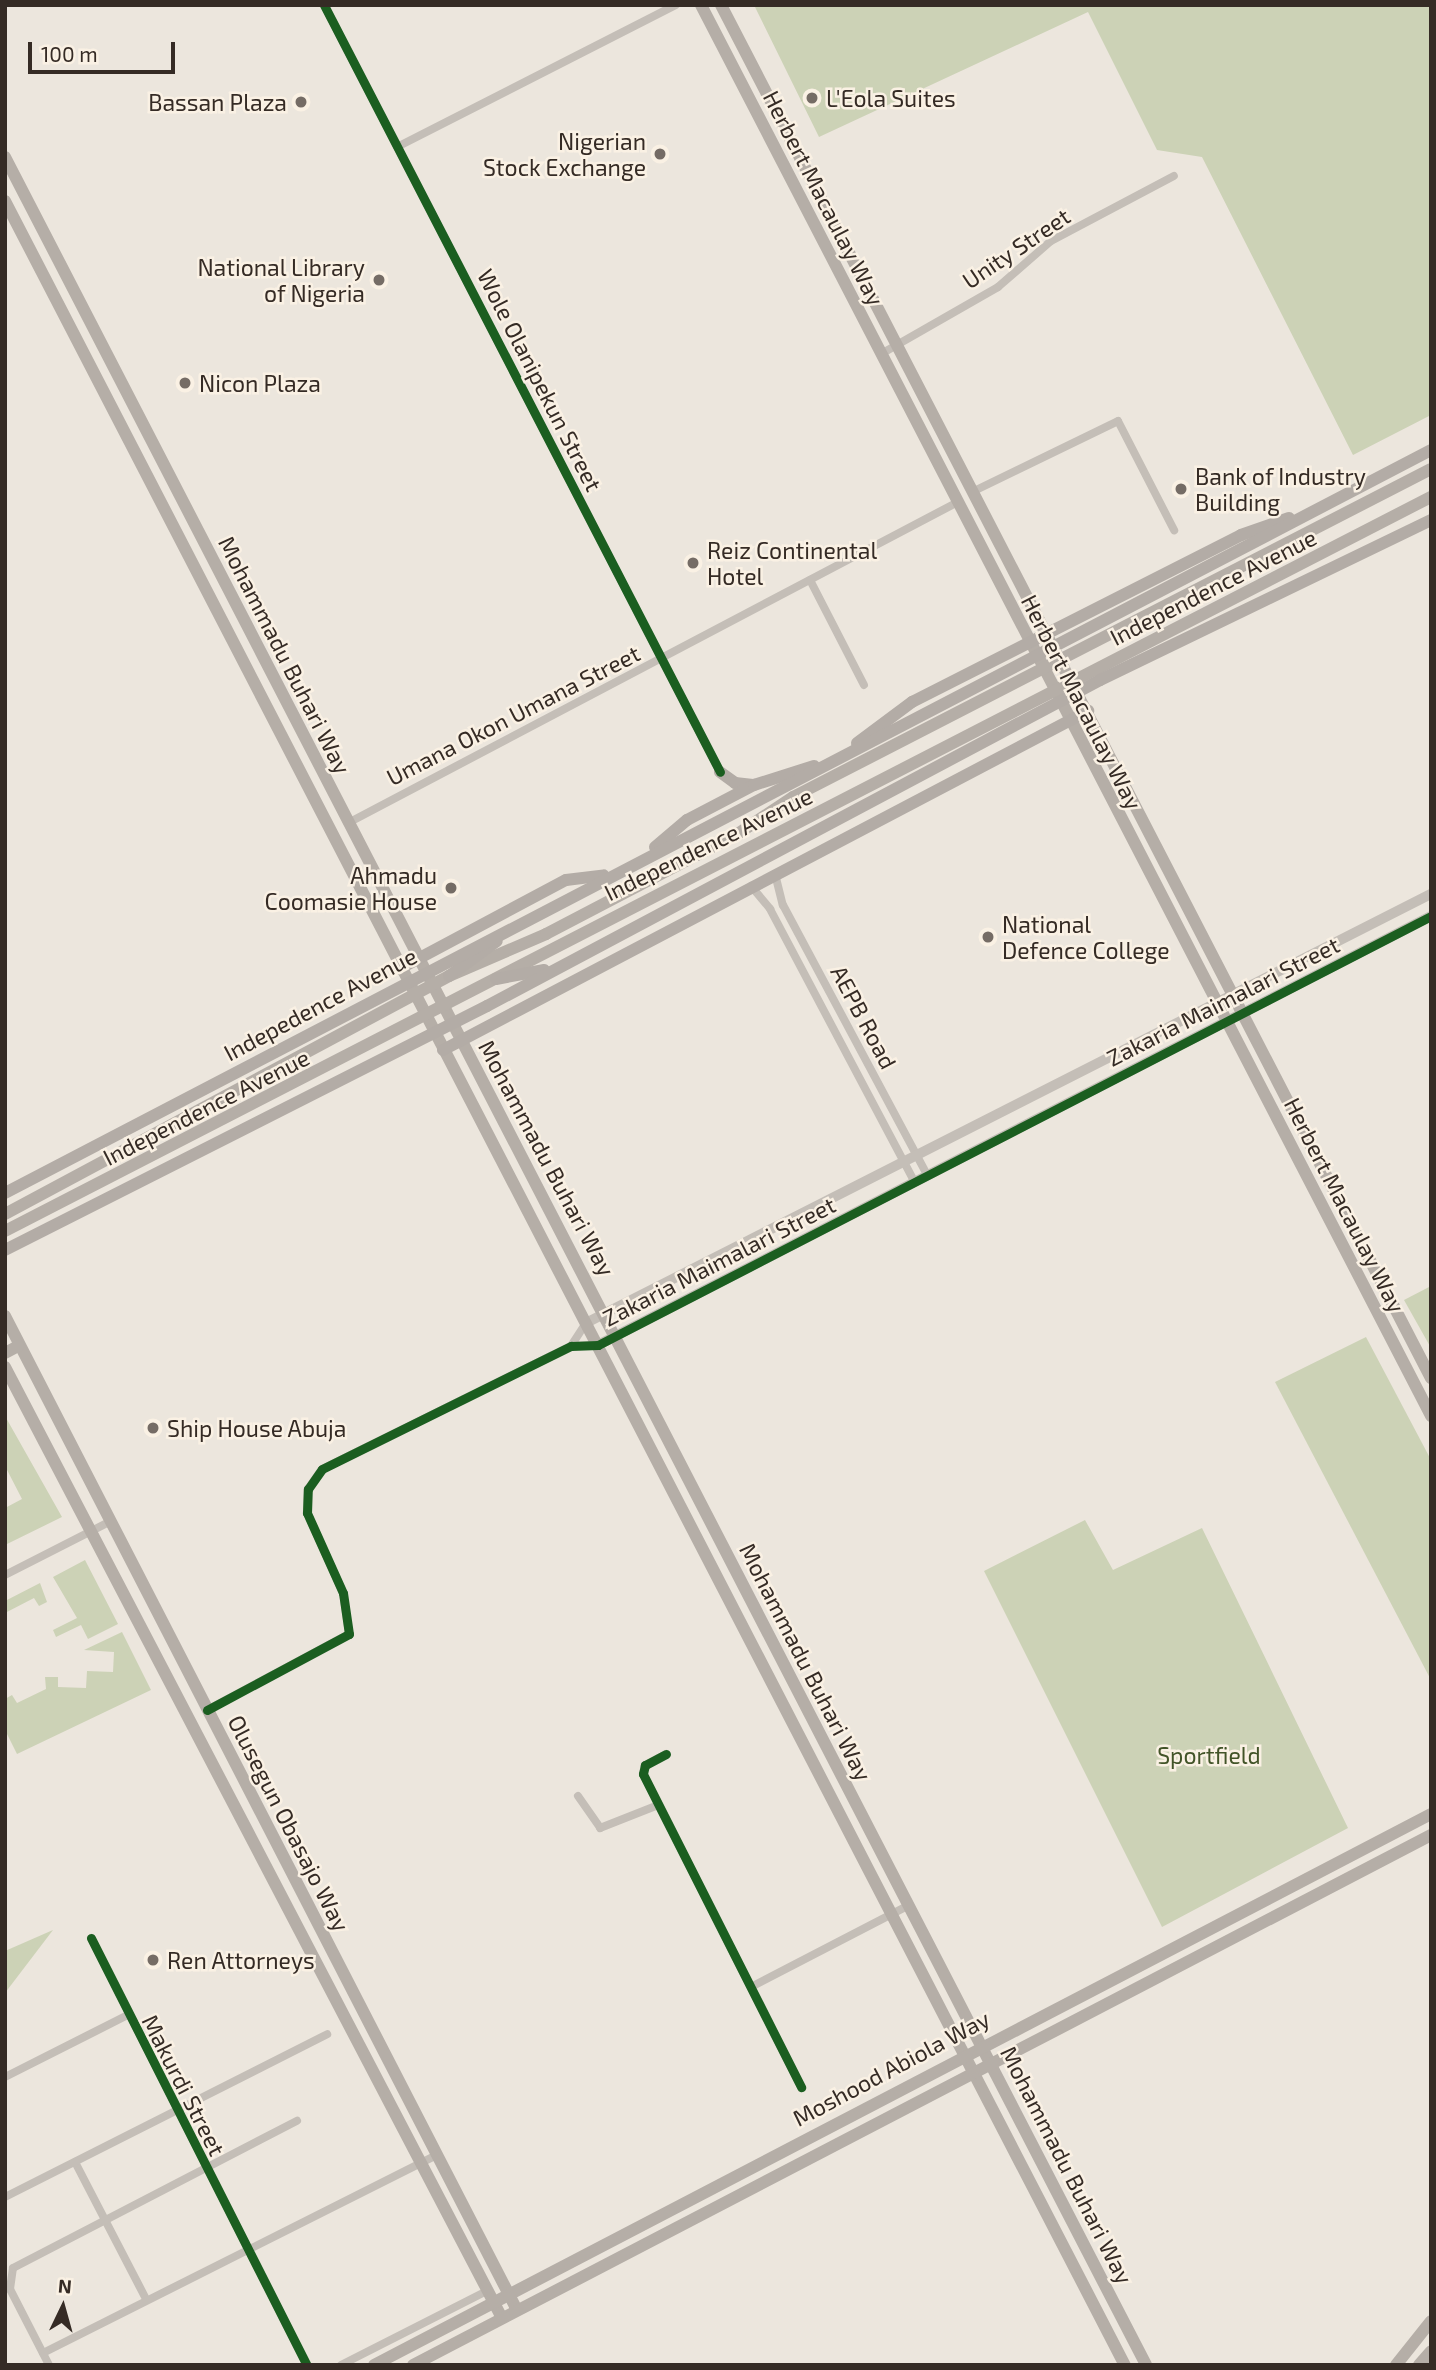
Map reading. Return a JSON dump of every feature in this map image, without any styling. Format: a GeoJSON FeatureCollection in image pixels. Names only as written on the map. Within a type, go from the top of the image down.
{"type":"FeatureCollection","features":[{"type":"Feature","properties":{"kind":"main road","name":"Herbert Macaulay Way"},"geometry":{"type":"LineString","coordinates":[[701,5],[1029,648],[1218,1002],[1431,1416]]}},
{"type":"Feature","properties":{"kind":"main road","name":"Herbert Macaulay Way"},"geometry":{"type":"LineString","coordinates":[[721,5],[1431,1378]]}},
{"type":"Feature","properties":{"kind":"main road","name":"Mohammadu Buhari Way"},"geometry":{"type":"LineString","coordinates":[[5,157],[1146,2365]]}},
{"type":"Feature","properties":{"kind":"main road","name":"Mohammadu Buhari Way"},"geometry":{"type":"LineString","coordinates":[[5,201],[401,972],[598,1345],[1125,2365]]}},
{"type":"Feature","properties":{"kind":"main road"},"geometry":{"type":"LineString","coordinates":[[70,329],[89,320]]}},
{"type":"Feature","properties":{"kind":"main road","name":"Independence Avenue"},"geometry":{"type":"LineString","coordinates":[[446,961],[1431,450]]}},
{"type":"Feature","properties":{"kind":"main road","name":"Independence Avenue"},"geometry":{"type":"LineString","coordinates":[[5,1214],[449,976],[570,921],[740,833],[793,797],[1431,469]]}},
{"type":"Feature","properties":{"kind":"main road","name":"Independence Avenue"},"geometry":{"type":"LineString","coordinates":[[5,1231],[496,979],[630,905],[807,820],[1431,497]]}},
{"type":"Feature","properties":{"kind":"main road"},"geometry":{"type":"LineString","coordinates":[[843,756],[904,708],[1050,638],[1241,535],[1314,512]]}},
{"type":"Feature","properties":{"kind":"main road","name":"Independence Avenue"},"geometry":{"type":"LineString","coordinates":[[5,1250],[557,968],[1100,680],[1347,564],[1431,520]]}},
{"type":"Feature","properties":{"kind":"main road"},"geometry":{"type":"LineString","coordinates":[[242,663],[260,654]]}},
{"type":"Feature","properties":{"kind":"main road"},"geometry":{"type":"LineString","coordinates":[[440,1045],[775,874],[1087,709]]}},
{"type":"Feature","properties":{"kind":"main road"},"geometry":{"type":"LineString","coordinates":[[640,859],[712,806],[754,785],[825,765]]}},
{"type":"Feature","properties":{"kind":"main road"},"geometry":{"type":"LineString","coordinates":[[720,772],[735,783],[754,785]]}},
{"type":"Feature","properties":{"kind":"main road"},"geometry":{"type":"LineString","coordinates":[[712,806],[721,792],[720,772]]}},
{"type":"Feature","properties":{"kind":"main road"},"geometry":{"type":"LineString","coordinates":[[401,972],[566,880],[608,875]]}},
{"type":"Feature","properties":{"kind":"main road"},"geometry":{"type":"LineString","coordinates":[[449,976],[528,917]]}},
{"type":"Feature","properties":{"kind":"main road","name":"Indepedence Avenue"},"geometry":{"type":"LineString","coordinates":[[214,1084],[446,961]]}},
{"type":"Feature","properties":{"kind":"main road"},"geometry":{"type":"LineString","coordinates":[[496,979],[557,968]]}},
{"type":"Feature","properties":{"kind":"main road","name":"Independence Avenue"},"geometry":{"type":"LineString","coordinates":[[5,1193],[214,1084]]}},
{"type":"Feature","properties":{"kind":"main road","name":"Olusegun Obasajo Way"},"geometry":{"type":"LineString","coordinates":[[5,1317],[108,1522],[517,2311]]}},
{"type":"Feature","properties":{"kind":"main road"},"geometry":{"type":"LineString","coordinates":[[5,1353],[18,1346]]}},
{"type":"Feature","properties":{"kind":"main road","name":"Olusegun Obasajo Way"},"geometry":{"type":"LineString","coordinates":[[5,1367],[159,1653],[502,2318]]}},
{"type":"Feature","properties":{"kind":"main road"},"geometry":{"type":"LineString","coordinates":[[159,1653],[174,1647]]}},
{"type":"Feature","properties":{"kind":"main road","name":"Moshood Abiola Way"},"geometry":{"type":"LineString","coordinates":[[374,2365],[490,2295],[508,2292],[965,2053],[1431,1815]]}},
{"type":"Feature","properties":{"kind":"main road","name":"Moshood Abiola Way"},"geometry":{"type":"LineString","coordinates":[[412,2365],[1431,1835]]}},
{"type":"Feature","properties":{"kind":"main road"},"geometry":{"type":"LineString","coordinates":[[1304,1881],[1312,1897]]}},
{"type":"Feature","properties":{"kind":"main road"},"geometry":{"type":"LineString","coordinates":[[1396,2365],[1431,2320]]}},
{"type":"Feature","properties":{"kind":"main road"},"geometry":{"type":"LineString","coordinates":[[1419,2365],[1431,2351]]}},
{"type":"Feature","properties":{"kind":"street","name":"Wole Olanipekun Street"},"geometry":{"type":"LineString","coordinates":[[324,5],[720,772]]}},
{"type":"Feature","properties":{"kind":"street"},"geometry":{"type":"LineString","coordinates":[[397,147],[674,5]]}},
{"type":"Feature","properties":{"kind":"street","name":"Unity Street"},"geometry":{"type":"LineString","coordinates":[[881,354],[998,287],[1051,241],[1174,176]]}},
{"type":"Feature","properties":{"kind":"street"},"geometry":{"type":"LineString","coordinates":[[974,491],[1118,421],[1174,530]]}},
{"type":"Feature","properties":{"kind":"street","name":"Umana Okon Umana Street"},"geometry":{"type":"LineString","coordinates":[[348,823],[956,503]]}},
{"type":"Feature","properties":{"kind":"street"},"geometry":{"type":"LineString","coordinates":[[810,580],[864,685]]}},
{"type":"Feature","properties":{"kind":"street","name":"AEPB Road"},"geometry":{"type":"LineString","coordinates":[[775,874],[783,905],[927,1175]]}},
{"type":"Feature","properties":{"kind":"street","name":"AEPB Road"},"geometry":{"type":"LineString","coordinates":[[751,886],[770,909],[914,1181]]}},
{"type":"Feature","properties":{"kind":"street","name":"Zakaria Maimalari Street"},"geometry":{"type":"LineString","coordinates":[[571,1346],[586,1323],[1431,894]]}},
{"type":"Feature","properties":{"kind":"street","name":"Zakaria Maimalari Street"},"geometry":{"type":"LineString","coordinates":[[207,1710],[349,1634],[343,1593],[307,1513],[308,1489],[322,1469],[571,1346],[598,1345],[1431,916]]}},
{"type":"Feature","properties":{"kind":"street"},"geometry":{"type":"LineString","coordinates":[[5,1575],[108,1522]]}},
{"type":"Feature","properties":{"kind":"street"},"geometry":{"type":"LineString","coordinates":[[666,1754],[643,1769],[658,1805],[801,2087]]}},
{"type":"Feature","properties":{"kind":"street"},"geometry":{"type":"LineString","coordinates":[[578,1796],[600,1828],[658,1805]]}},
{"type":"Feature","properties":{"kind":"street"},"geometry":{"type":"LineString","coordinates":[[751,1987],[909,1905]]}},
{"type":"Feature","properties":{"kind":"street","name":"Makurdi Street"},"geometry":{"type":"LineString","coordinates":[[90,1938],[204,2168],[307,2365]]}},
{"type":"Feature","properties":{"kind":"street"},"geometry":{"type":"LineString","coordinates":[[5,2077],[128,2015]]}},
{"type":"Feature","properties":{"kind":"street"},"geometry":{"type":"LineString","coordinates":[[5,2197],[327,2034]]}},
{"type":"Feature","properties":{"kind":"street"},"geometry":{"type":"LineString","coordinates":[[48,2365],[10,2289],[13,2268],[297,2121]]}},
{"type":"Feature","properties":{"kind":"street"},"geometry":{"type":"LineString","coordinates":[[43,2353],[246,2248],[437,2155]]}},
{"type":"Feature","properties":{"kind":"street"},"geometry":{"type":"LineString","coordinates":[[75,2162],[146,2300]]}},
{"type":"Feature","properties":{"kind":"street"},"geometry":{"type":"LineString","coordinates":[[341,2365],[490,2295]]}},
{"type":"Feature","properties":{"kind":"green space"},"geometry":{"type":"Polygon","coordinates":[[[1431,5],[1431,415],[1353,455],[1202,157],[1157,150],[1088,12],[819,137],[755,7],[1431,5]]]}},
{"type":"Feature","properties":{"kind":"green space"},"geometry":{"type":"Polygon","coordinates":[[[1431,1286],[1431,1348],[1404,1300],[1431,1286]]]}},
{"type":"Feature","properties":{"kind":"green space"},"geometry":{"type":"Polygon","coordinates":[[[1366,1337],[1431,1460],[1431,1680],[1275,1382],[1366,1337]]]}},
{"type":"Feature","properties":{"kind":"green space"},"geometry":{"type":"Polygon","coordinates":[[[5,1416],[62,1517],[5,1545],[5,1508],[22,1499],[5,1466],[5,1416]]]}},
{"type":"Feature","properties":{"kind":"green space","name":"Sportfield"},"geometry":{"type":"Polygon","coordinates":[[[1085,1520],[1113,1570],[1202,1528],[1348,1828],[1162,1927],[984,1571],[1085,1520]]]}},
{"type":"Feature","properties":{"kind":"green space"},"geometry":{"type":"Polygon","coordinates":[[[85,1560],[118,1624],[88,1639],[81,1625],[56,1637],[53,1630],[77,1618],[53,1577],[85,1560]]]}},
{"type":"Feature","properties":{"kind":"green space"},"geometry":{"type":"Polygon","coordinates":[[[40,1583],[47,1602],[39,1606],[34,1598],[5,1613],[5,1601],[40,1583]]]}},
{"type":"Feature","properties":{"kind":"green space"},"geometry":{"type":"Polygon","coordinates":[[[122,1632],[151,1690],[17,1754],[5,1730],[5,1699],[12,1695],[17,1703],[46,1689],[45,1677],[58,1677],[58,1687],[86,1688],[87,1671],[113,1672],[114,1652],[84,1650],[122,1632]]]}},
{"type":"Feature","properties":{"kind":"green space"},"geometry":{"type":"Polygon","coordinates":[[[53,1930],[5,1993],[5,1951],[53,1930]]]}},
{"type":"Feature","properties":{"kind":"cycle path"},"geometry":{"type":"LineString","coordinates":[[324,5],[720,772]]}},
{"type":"Feature","properties":{"kind":"cycle path"},"geometry":{"type":"LineString","coordinates":[[207,1710],[349,1634],[343,1593],[307,1513],[308,1489],[322,1469],[571,1346],[598,1345],[1431,916]]}},
{"type":"Feature","properties":{"kind":"cycle path"},"geometry":{"type":"LineString","coordinates":[[666,1754],[645,1765],[643,1774],[801,2087]]}},
{"type":"Feature","properties":{"kind":"cycle path"},"geometry":{"type":"LineString","coordinates":[[91,1938],[307,2365]]}},
{"type":"Feature","properties":{"kind":"place","name":"L'Eola Suites"},"geometry":{"type":"Point","coordinates":[812,98]}},
{"type":"Feature","properties":{"kind":"place","name":"Bassan Plaza"},"geometry":{"type":"Point","coordinates":[301,102]}},
{"type":"Feature","properties":{"kind":"place","name":"Nigerian Stock Exchange"},"geometry":{"type":"Point","coordinates":[660,154]}},
{"type":"Feature","properties":{"kind":"place","name":"National Library of Nigeria"},"geometry":{"type":"Point","coordinates":[379,280]}},
{"type":"Feature","properties":{"kind":"place","name":"Nicon Plaza"},"geometry":{"type":"Point","coordinates":[185,383]}},
{"type":"Feature","properties":{"kind":"place","name":"Bank of Industry Building"},"geometry":{"type":"Point","coordinates":[1181,489]}},
{"type":"Feature","properties":{"kind":"place","name":"Reiz Continental Hotel"},"geometry":{"type":"Point","coordinates":[693,563]}},
{"type":"Feature","properties":{"kind":"place","name":"Ahmadu Coomasie House"},"geometry":{"type":"Point","coordinates":[451,888]}},
{"type":"Feature","properties":{"kind":"place","name":"National Defence College"},"geometry":{"type":"Point","coordinates":[988,937]}},
{"type":"Feature","properties":{"kind":"place","name":"Ship House Abuja"},"geometry":{"type":"Point","coordinates":[153,1428]}},
{"type":"Feature","properties":{"kind":"place","name":"Ren Attorneys"},"geometry":{"type":"Point","coordinates":[153,1960]}}]}
